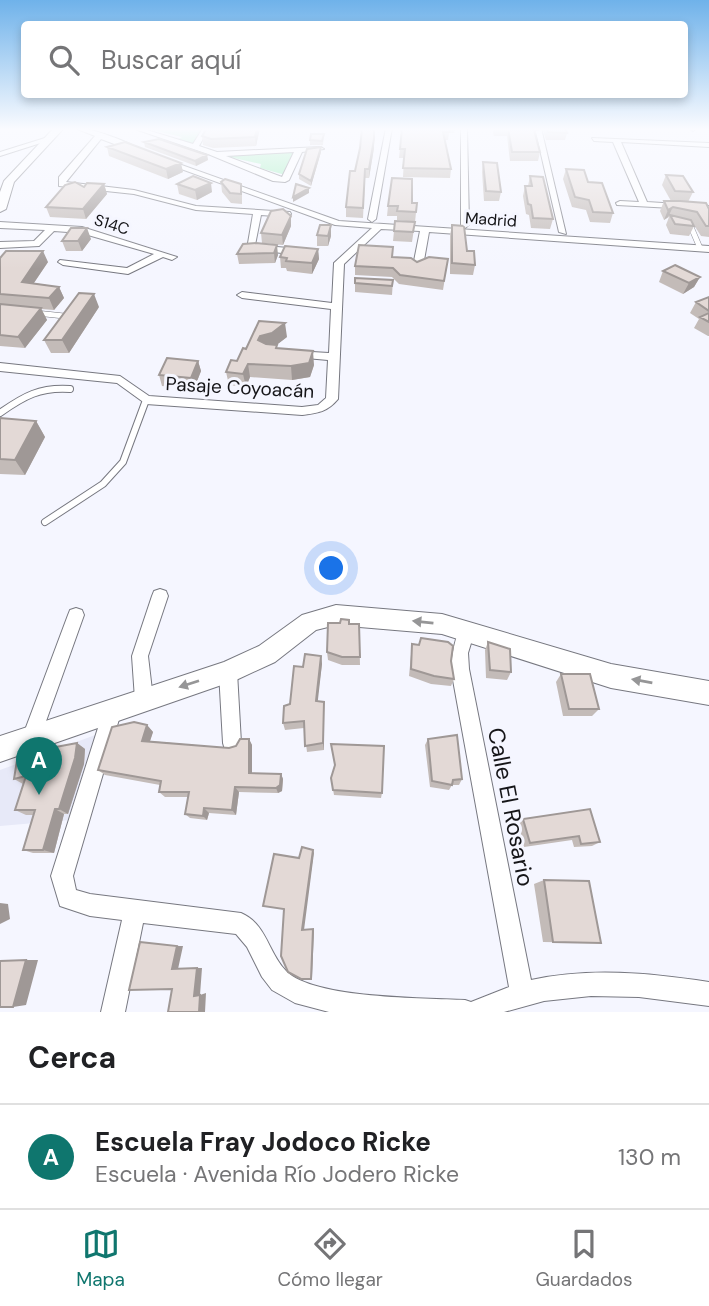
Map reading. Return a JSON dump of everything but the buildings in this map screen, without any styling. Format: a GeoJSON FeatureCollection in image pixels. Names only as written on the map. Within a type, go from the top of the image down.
{"type":"FeatureCollection","features":[{"type":"Feature","properties":{"kind":"street"},"geometry":{"type":"LineString","coordinates":[[0,209],[9,181],[14,175]]}},
{"type":"Feature","properties":{"kind":"street"},"geometry":{"type":"LineString","coordinates":[[65,175],[62,184],[134,192],[196,208],[287,214]]}},
{"type":"Feature","properties":{"kind":"street","name":"Madrid"},"geometry":{"type":"LineString","coordinates":[[207,175],[338,223],[376,222],[425,229],[705,248]]}},
{"type":"Feature","properties":{"kind":"street"},"geometry":{"type":"LineString","coordinates":[[266,175],[289,182],[291,175]]}},
{"type":"Feature","properties":{"kind":"street"},"geometry":{"type":"LineString","coordinates":[[376,222],[382,175]]}},
{"type":"Feature","properties":{"kind":"street"},"geometry":{"type":"LineString","coordinates":[[464,175],[465,225]]}},
{"type":"Feature","properties":{"kind":"street"},"geometry":{"type":"LineString","coordinates":[[550,175],[563,232]]}},
{"type":"Feature","properties":{"kind":"street"},"geometry":{"type":"LineString","coordinates":[[631,175],[644,204]]}},
{"type":"Feature","properties":{"kind":"street"},"geometry":{"type":"LineString","coordinates":[[620,203],[709,208]]}},
{"type":"Feature","properties":{"kind":"street"},"geometry":{"type":"LineString","coordinates":[[257,214],[250,247],[299,252]]}},
{"type":"Feature","properties":{"kind":"street","name":"Pasaje Coyoacán"},"geometry":{"type":"LineString","coordinates":[[0,367],[120,380],[146,400],[312,412],[328,406],[332,398],[336,307],[342,281],[341,259],[376,222]]}},
{"type":"Feature","properties":{"kind":"street","name":"S14C"},"geometry":{"type":"LineString","coordinates":[[0,225],[82,230],[172,257]]}},
{"type":"Feature","properties":{"kind":"street"},"geometry":{"type":"LineString","coordinates":[[0,245],[36,244],[53,228]]}},
{"type":"Feature","properties":{"kind":"street"},"geometry":{"type":"LineString","coordinates":[[418,265],[425,229]]}},
{"type":"Feature","properties":{"kind":"street"},"geometry":{"type":"LineString","coordinates":[[63,262],[128,271],[162,254]]}},
{"type":"Feature","properties":{"kind":"street"},"geometry":{"type":"LineString","coordinates":[[242,295],[336,307]]}},
{"type":"Feature","properties":{"kind":"street"},"geometry":{"type":"LineString","coordinates":[[283,353],[334,357]]}},
{"type":"Feature","properties":{"kind":"street"},"geometry":{"type":"LineString","coordinates":[[144,699],[140,656],[160,596]]}},
{"type":"Feature","properties":{"kind":"street"},"geometry":{"type":"LineString","coordinates":[[31,738],[76,615]]}},
{"type":"Feature","properties":{"kind":"street"},"geometry":{"type":"LineString","coordinates":[[0,749],[228,671],[267,654],[310,622],[323,616],[376,617],[442,624],[611,676],[709,693]]}},
{"type":"Feature","properties":{"kind":"street","name":"Calle El Rosario"},"geometry":{"type":"LineString","coordinates":[[467,630],[460,653],[460,669],[522,994]]}},
{"type":"Feature","properties":{"kind":"street"},"geometry":{"type":"LineString","coordinates":[[228,671],[232,743]]}},
{"type":"Feature","properties":{"kind":"street"},"geometry":{"type":"LineString","coordinates":[[113,709],[62,876],[68,898],[79,904],[135,909],[241,925],[256,936],[277,979],[294,993],[321,1001],[465,1012]]}},
{"type":"Feature","properties":{"kind":"street"},"geometry":{"type":"LineString","coordinates":[[113,1012],[135,909]]}},
{"type":"Feature","properties":{"kind":"street"},"geometry":{"type":"LineString","coordinates":[[476,1012],[522,994],[615,983],[659,985],[709,994]]}},
{"type":"Feature","properties":{"kind":"lane"},"geometry":{"type":"LineString","coordinates":[[676,222],[690,226],[705,248]]}},
{"type":"Feature","properties":{"kind":"lane"},"geometry":{"type":"LineString","coordinates":[[26,312],[64,316],[60,329]]}},
{"type":"Feature","properties":{"kind":"lane"},"geometry":{"type":"LineString","coordinates":[[0,413],[32,390],[51,387],[69,389]]}},
{"type":"Feature","properties":{"kind":"lane"},"geometry":{"type":"LineString","coordinates":[[45,522],[103,484],[123,462],[146,400]]}},
{"type":"Feature","properties":{"kind":"shaded area"},"geometry":{"type":"Polygon","coordinates":[[[98,734],[70,820],[0,826],[0,770],[98,734]]]}},
{"type":"Feature","properties":{"kind":"place","name":"Escuela Fray Jodoco Ricke"},"geometry":{"type":"Point","coordinates":[39,795]}}]}
